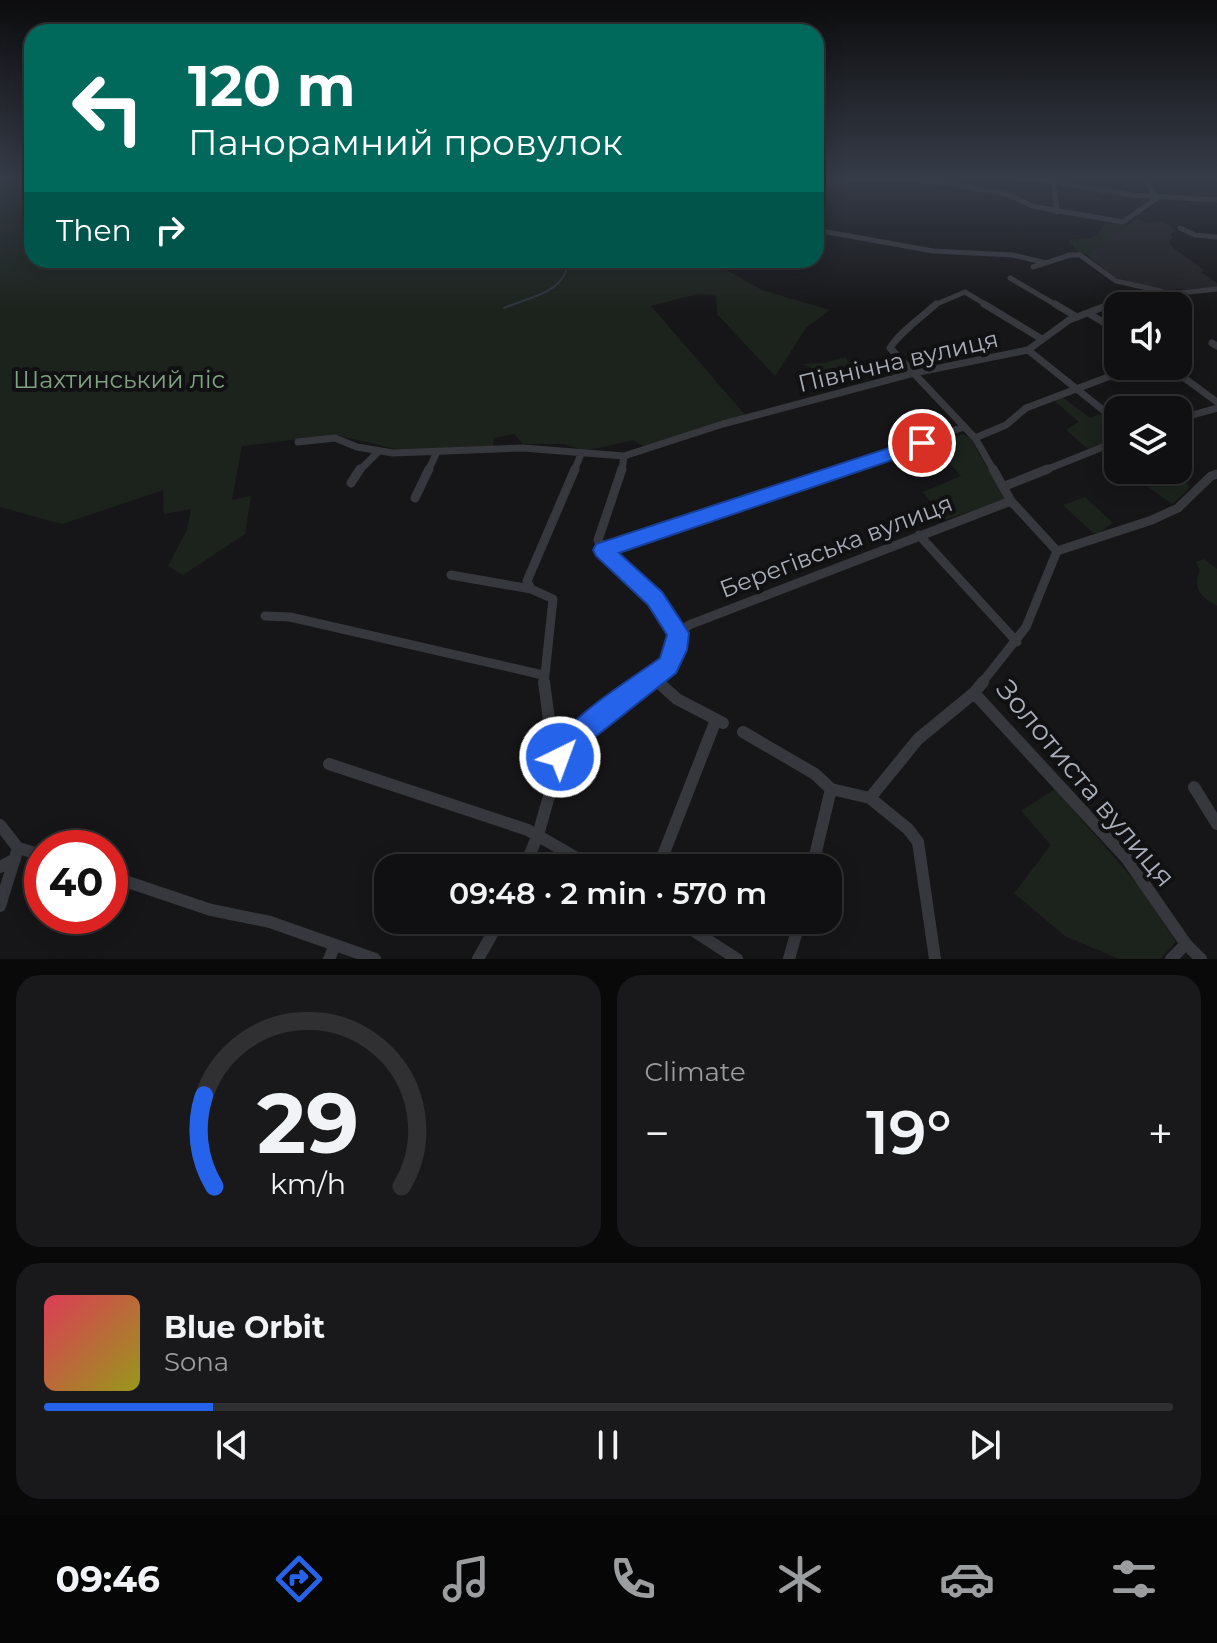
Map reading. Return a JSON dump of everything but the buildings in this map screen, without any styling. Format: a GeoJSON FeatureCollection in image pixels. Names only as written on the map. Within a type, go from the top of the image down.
{"type":"FeatureCollection","features":[{"type":"Feature","properties":{"kind":"street"},"geometry":{"type":"LineString","coordinates":[[1107,222],[1128,222]]}},
{"type":"Feature","properties":{"kind":"street"},"geometry":{"type":"LineString","coordinates":[[1180,228],[1195,235],[1217,237]]}},
{"type":"Feature","properties":{"kind":"street"},"geometry":{"type":"LineString","coordinates":[[824,232],[903,247],[1013,255],[1046,263]]}},
{"type":"Feature","properties":{"kind":"street"},"geometry":{"type":"LineString","coordinates":[[1033,267],[1070,255],[1080,255],[1116,281],[1161,292]]}},
{"type":"Feature","properties":{"kind":"street"},"geometry":{"type":"LineString","coordinates":[[1010,278],[1077,317]]}},
{"type":"Feature","properties":{"kind":"street","name":"Північна вулиця"},"geometry":{"type":"LineString","coordinates":[[1178,292],[1217,289]]}},
{"type":"Feature","properties":{"kind":"street"},"geometry":{"type":"LineString","coordinates":[[1040,338],[965,292],[933,305],[927,315],[893,342],[890,348],[975,438],[1011,501],[1057,551],[1152,520],[1178,508],[1211,476],[1217,474]]}},
{"type":"Feature","properties":{"kind":"street","name":"Північна вулиця"},"geometry":{"type":"LineString","coordinates":[[298,442],[335,438],[379,451],[550,448],[581,454],[624,456],[723,424],[914,373],[1028,350],[1040,338],[1077,317],[1104,307]]}},
{"type":"Feature","properties":{"kind":"street"},"geometry":{"type":"LineString","coordinates":[[1088,313],[1104,323]]}},
{"type":"Feature","properties":{"kind":"street"},"geometry":{"type":"LineString","coordinates":[[1028,350],[1104,410]]}},
{"type":"Feature","properties":{"kind":"street"},"geometry":{"type":"LineString","coordinates":[[975,438],[1006,425],[1026,408],[1104,378]]}},
{"type":"Feature","properties":{"kind":"street"},"geometry":{"type":"LineString","coordinates":[[1186,380],[1217,405]]}},
{"type":"Feature","properties":{"kind":"street"},"geometry":{"type":"LineString","coordinates":[[1192,414],[1217,405]]}},
{"type":"Feature","properties":{"kind":"street"},"geometry":{"type":"LineString","coordinates":[[603,550],[964,427]]}},
{"type":"Feature","properties":{"kind":"street"},"geometry":{"type":"LineString","coordinates":[[1005,486],[1104,447]]}},
{"type":"Feature","properties":{"kind":"street"},"geometry":{"type":"LineString","coordinates":[[351,483],[362,466],[379,451]]}},
{"type":"Feature","properties":{"kind":"street"},"geometry":{"type":"LineString","coordinates":[[415,498],[437,452]]}},
{"type":"Feature","properties":{"kind":"street"},"geometry":{"type":"LineString","coordinates":[[531,589],[527,581],[581,454]]}},
{"type":"Feature","properties":{"kind":"street"},"geometry":{"type":"LineString","coordinates":[[530,854],[560,757],[576,736],[654,678],[668,665],[676,650],[678,633],[647,589],[603,550],[598,535],[620,481],[624,456]]}},
{"type":"Feature","properties":{"kind":"street","name":"Берегівська вулиця"},"geometry":{"type":"LineString","coordinates":[[678,633],[689,625],[1011,501]]}},
{"type":"Feature","properties":{"kind":"street"},"geometry":{"type":"LineString","coordinates":[[919,535],[1017,642]]}},
{"type":"Feature","properties":{"kind":"street","name":"Золотиста вулиця"},"geometry":{"type":"LineString","coordinates":[[1057,551],[1026,627],[974,693],[1127,859],[1186,944],[1201,959]]}},
{"type":"Feature","properties":{"kind":"street"},"geometry":{"type":"LineString","coordinates":[[451,575],[531,589],[550,596],[554,605],[543,675],[549,720],[560,757]]}},
{"type":"Feature","properties":{"kind":"street"},"geometry":{"type":"LineString","coordinates":[[265,616],[290,617],[543,675]]}},
{"type":"Feature","properties":{"kind":"street"},"geometry":{"type":"LineString","coordinates":[[654,678],[677,699],[719,722],[664,854]]}},
{"type":"Feature","properties":{"kind":"street"},"geometry":{"type":"LineString","coordinates":[[870,798],[918,739],[974,693]]}},
{"type":"Feature","properties":{"kind":"street"},"geometry":{"type":"LineString","coordinates":[[743,732],[815,774],[831,789],[870,798],[908,829],[918,842],[935,959]]}},
{"type":"Feature","properties":{"kind":"street"},"geometry":{"type":"LineString","coordinates":[[329,764],[538,835],[570,854]]}},
{"type":"Feature","properties":{"kind":"street"},"geometry":{"type":"LineString","coordinates":[[1194,787],[1217,824]]}},
{"type":"Feature","properties":{"kind":"street"},"geometry":{"type":"LineString","coordinates":[[815,854],[831,789]]}},
{"type":"Feature","properties":{"kind":"street"},"geometry":{"type":"LineString","coordinates":[[0,825],[17,854],[0,906]]}},
{"type":"Feature","properties":{"kind":"street"},"geometry":{"type":"LineString","coordinates":[[0,867],[17,854],[24,854]]}},
{"type":"Feature","properties":{"kind":"street"},"geometry":{"type":"LineString","coordinates":[[128,882],[211,910],[270,922],[375,959]]}},
{"type":"Feature","properties":{"kind":"street"},"geometry":{"type":"LineString","coordinates":[[478,959],[492,934]]}},
{"type":"Feature","properties":{"kind":"street"},"geometry":{"type":"LineString","coordinates":[[699,934],[737,959]]}},
{"type":"Feature","properties":{"kind":"street"},"geometry":{"type":"LineString","coordinates":[[789,959],[796,934]]}},
{"type":"Feature","properties":{"kind":"street"},"geometry":{"type":"LineString","coordinates":[[1171,959],[1186,944]]}},
{"type":"Feature","properties":{"kind":"street"},"geometry":{"type":"LineString","coordinates":[[329,959],[335,945]]}},
{"type":"Feature","properties":{"kind":"shaded area"},"geometry":{"type":"Polygon","coordinates":[[[1132,222],[1163,222],[1177,231],[1170,234],[1173,238],[1169,241],[1171,246],[1205,271],[1201,272],[1217,283],[1217,288],[1163,290],[1115,278],[1087,255],[1132,222]]]}},
{"type":"Feature","properties":{"kind":"green space","name":"Шахтинський ліс"},"geometry":{"type":"Polygon","coordinates":[[[0,222],[24,222],[24,268],[722,268],[762,290],[830,310],[806,328],[775,376],[717,314],[716,295],[697,294],[651,306],[746,416],[645,447],[633,440],[585,451],[563,444],[523,444],[514,434],[494,438],[493,446],[404,451],[336,435],[242,446],[232,500],[251,496],[245,534],[183,575],[168,566],[187,530],[191,509],[164,514],[163,490],[62,524],[0,507],[0,222]]]}},
{"type":"Feature","properties":{"kind":"green space"},"geometry":{"type":"Polygon","coordinates":[[[1106,223],[1130,225],[1087,255],[1079,253],[1068,240],[1094,237],[1106,223]]]}},
{"type":"Feature","properties":{"kind":"green space"},"geometry":{"type":"Polygon","coordinates":[[[845,357],[865,381],[818,386],[809,377],[812,368],[803,364],[824,363],[845,357]]]}},
{"type":"Feature","properties":{"kind":"green space"},"geometry":{"type":"Polygon","coordinates":[[[1061,396],[1090,418],[1104,415],[1104,443],[1088,449],[1066,430],[1079,422],[1052,399],[1061,396]]]}},
{"type":"Feature","properties":{"kind":"green space"},"geometry":{"type":"Polygon","coordinates":[[[963,434],[970,438],[1006,500],[944,520],[923,492],[961,476],[933,445],[963,434]]]}},
{"type":"Feature","properties":{"kind":"green space"},"geometry":{"type":"Polygon","coordinates":[[[1189,485],[1188,490],[1172,504],[1147,486],[1189,485]]]}},
{"type":"Feature","properties":{"kind":"green space"},"geometry":{"type":"Polygon","coordinates":[[[1085,497],[1113,523],[1099,533],[1093,533],[1063,505],[1085,497]]]}},
{"type":"Feature","properties":{"kind":"green space"},"geometry":{"type":"Polygon","coordinates":[[[1204,559],[1217,569],[1217,606],[1202,595],[1198,587],[1200,570],[1196,562],[1204,559]]]}},
{"type":"Feature","properties":{"kind":"green space"},"geometry":{"type":"Polygon","coordinates":[[[1055,789],[1139,886],[1176,942],[1160,959],[1119,959],[1065,936],[1014,893],[1051,845],[1021,811],[1055,789]]]}},
{"type":"Feature","properties":{"kind":"waterway"},"geometry":{"type":"LineString","coordinates":[[504,308],[554,287],[567,268]]}},
{"type":"Feature","properties":{"kind":"route"},"geometry":{"type":"LineString","coordinates":[[560,757],[576,736],[654,678],[668,665],[676,650],[678,633],[655,598],[603,550],[922,443]]}}]}
